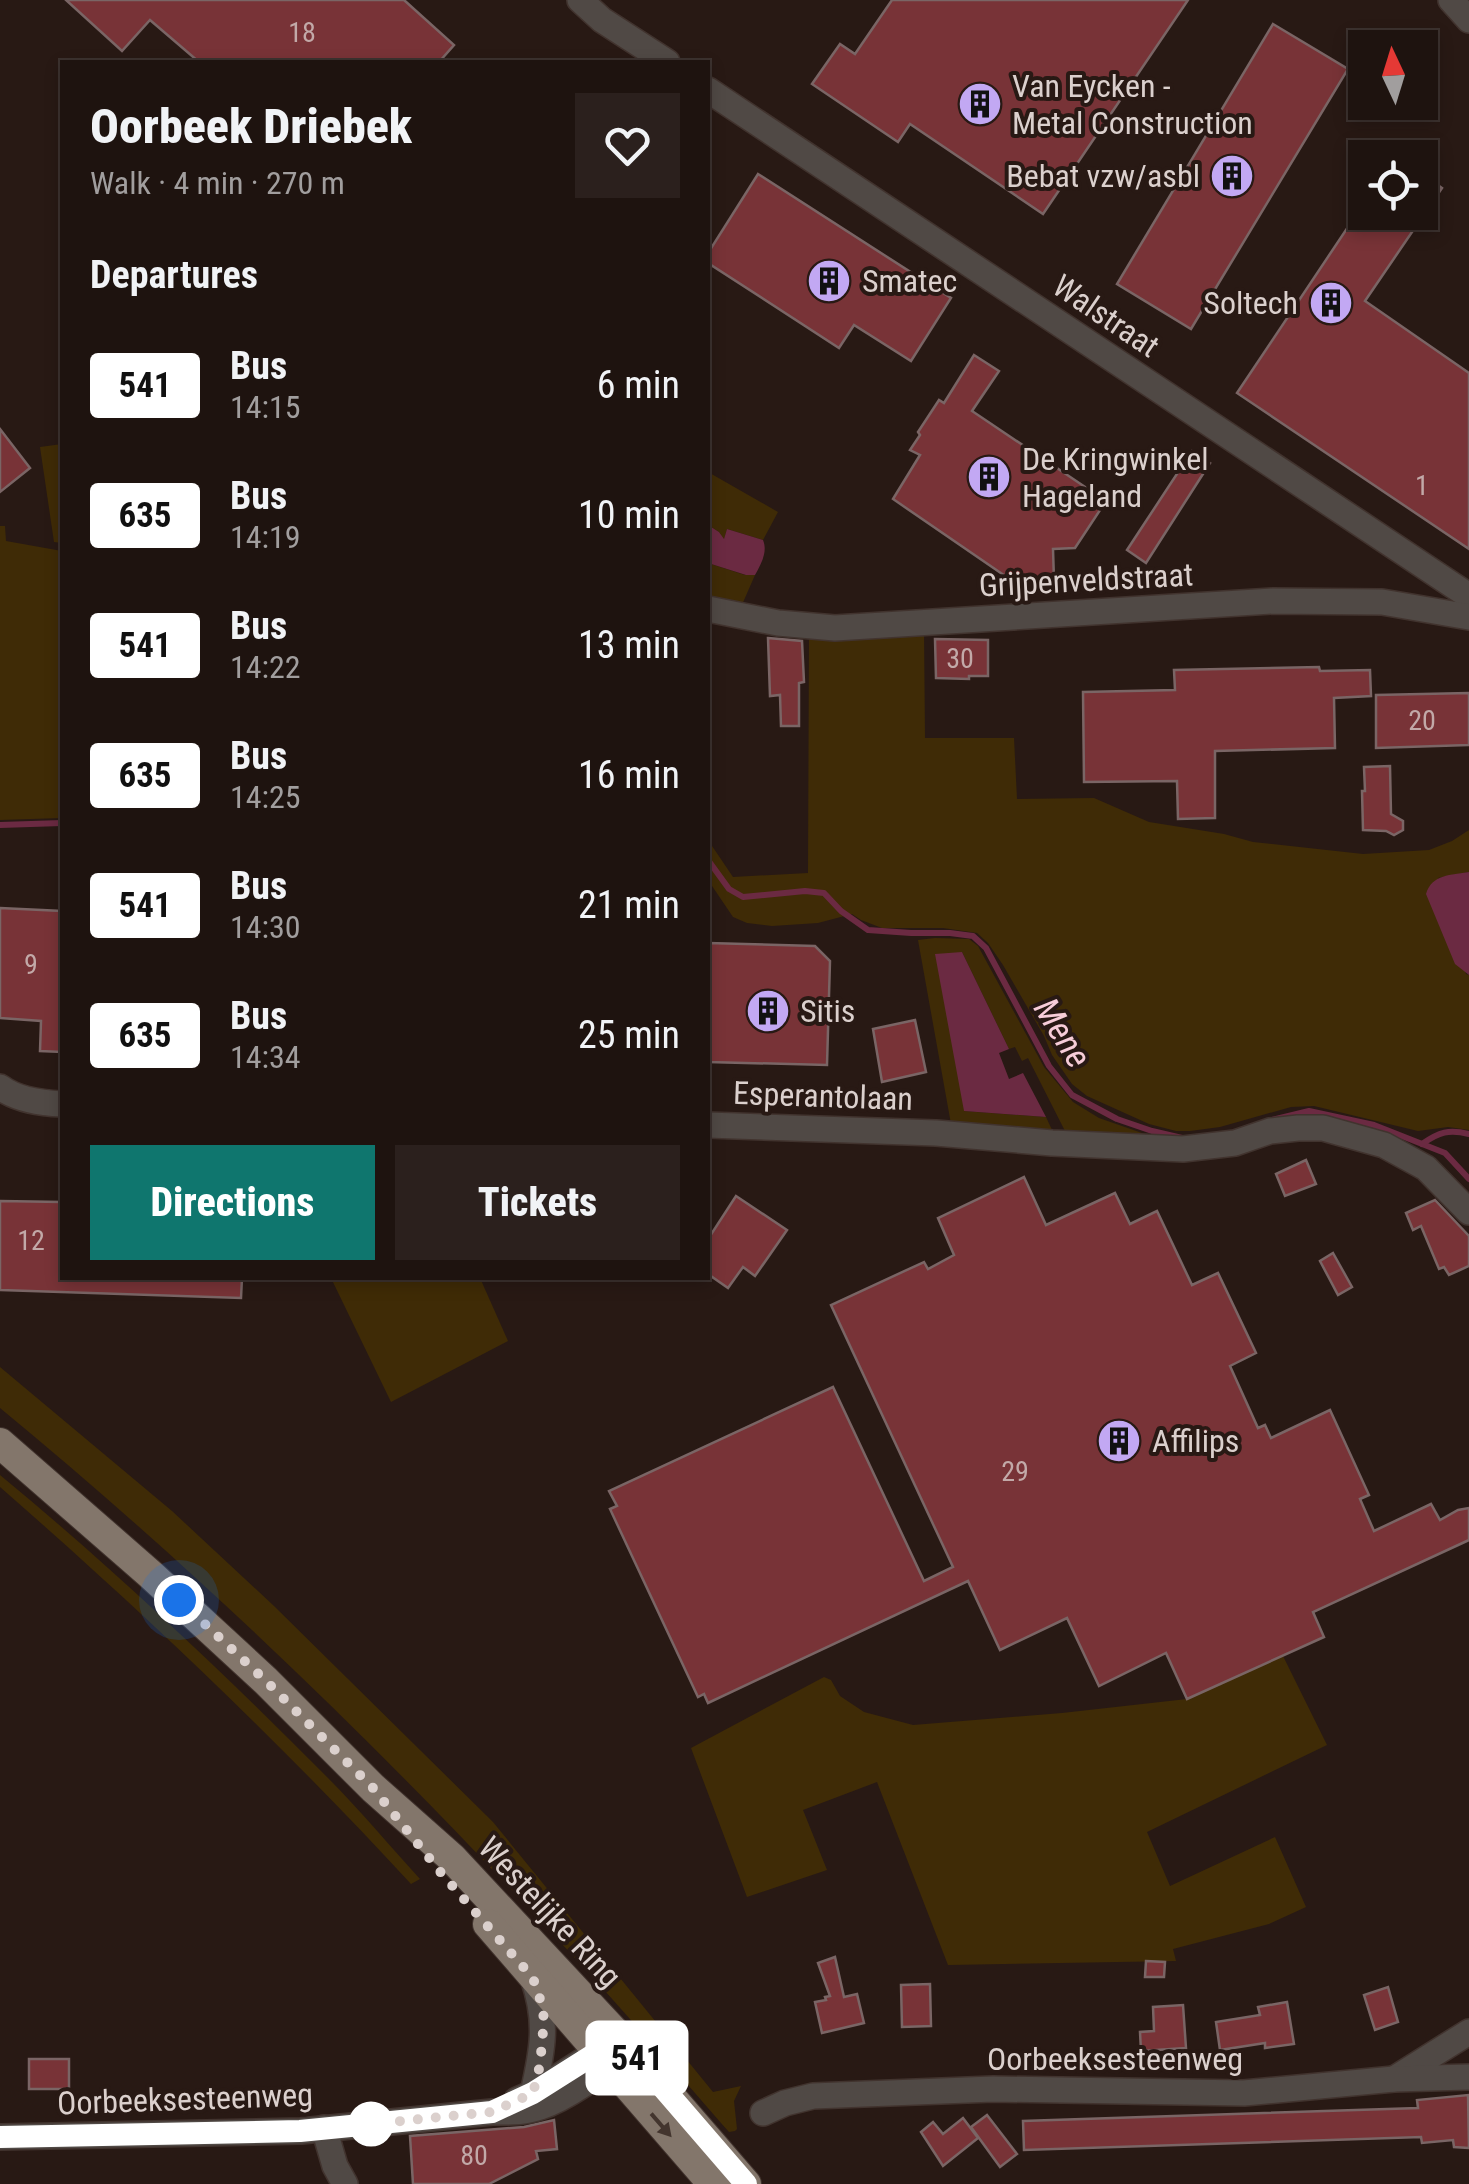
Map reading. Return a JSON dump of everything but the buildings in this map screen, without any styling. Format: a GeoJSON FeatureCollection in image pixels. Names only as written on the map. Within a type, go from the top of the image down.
{"type":"FeatureCollection","features":[{"type":"Feature","properties":{"kind":"main road","name":"Westelijke Ring"},"geometry":{"type":"LineString","coordinates":[[0,1442],[150,1574],[266,1681],[373,1788],[452,1858],[614,2050],[713,2184]]}},
{"type":"Feature","properties":{"kind":"main road","name":"Westelijke Ring"},"geometry":{"type":"LineString","coordinates":[[373,1788],[533,1978],[614,2050],[746,2184]]}},
{"type":"Feature","properties":{"kind":"street"},"geometry":{"type":"LineString","coordinates":[[580,0],[602,20],[664,60]]}},
{"type":"Feature","properties":{"kind":"street"},"geometry":{"type":"LineString","coordinates":[[1451,0],[1469,20]]}},
{"type":"Feature","properties":{"kind":"street","name":"Walstraat"},"geometry":{"type":"LineString","coordinates":[[710,91],[1469,596]]}},
{"type":"Feature","properties":{"kind":"street","name":"Grijpenveldstraat"},"geometry":{"type":"LineString","coordinates":[[710,609],[778,624],[836,628],[1273,602],[1382,602],[1469,617]]}},
{"type":"Feature","properties":{"kind":"street"},"geometry":{"type":"LineString","coordinates":[[0,1087],[10,1094],[60,1104]]}},
{"type":"Feature","properties":{"kind":"street","name":"Esperantolaan"},"geometry":{"type":"LineString","coordinates":[[710,1125],[936,1133],[1183,1149],[1235,1142],[1270,1131],[1323,1128],[1384,1145],[1426,1168],[1469,1212]]}},
{"type":"Feature","properties":{"kind":"street"},"geometry":{"type":"LineString","coordinates":[[533,1978],[544,2020],[533,2093]]}},
{"type":"Feature","properties":{"kind":"street"},"geometry":{"type":"LineString","coordinates":[[1394,2079],[1469,2032]]}},
{"type":"Feature","properties":{"kind":"street","name":"Oorbeeksesteenweg"},"geometry":{"type":"LineString","coordinates":[[492,2112],[614,2050]]}},
{"type":"Feature","properties":{"kind":"street","name":"Oorbeeksesteenweg"},"geometry":{"type":"LineString","coordinates":[[0,2137],[300,2131],[518,2112],[543,2107],[614,2050]]}},
{"type":"Feature","properties":{"kind":"street","name":"Oorbeeksesteenweg"},"geometry":{"type":"LineString","coordinates":[[763,2112],[813,2096],[993,2090],[1244,2094],[1394,2079],[1469,2077]]}},
{"type":"Feature","properties":{"kind":"street"},"geometry":{"type":"LineString","coordinates":[[324,2128],[334,2166],[345,2184]]}},
{"type":"Feature","properties":{"kind":"shaded area"},"geometry":{"type":"Polygon","coordinates":[[[60,444],[60,543],[54,542],[40,447],[60,444]]]}},
{"type":"Feature","properties":{"kind":"shaded area"},"geometry":{"type":"Polygon","coordinates":[[[710,473],[778,512],[763,540],[727,529],[724,540],[710,526],[710,473]]]}},
{"type":"Feature","properties":{"kind":"shaded area"},"geometry":{"type":"Polygon","coordinates":[[[0,526],[5,526],[6,541],[60,551],[60,818],[0,820],[0,526]]]}},
{"type":"Feature","properties":{"kind":"shaded area"},"geometry":{"type":"Polygon","coordinates":[[[710,526],[724,539],[727,529],[763,540],[764,553],[755,575],[710,564],[710,526]]]}},
{"type":"Feature","properties":{"kind":"shaded area"},"geometry":{"type":"Polygon","coordinates":[[[710,564],[755,575],[741,607],[710,601],[710,564]]]}},
{"type":"Feature","properties":{"kind":"shaded area"},"geometry":{"type":"Polygon","coordinates":[[[924,630],[925,738],[1014,738],[1017,799],[1094,798],[1149,822],[1253,842],[1363,854],[1429,850],[1469,830],[1469,872],[1438,878],[1469,975],[1469,1130],[1448,1127],[1418,1131],[1314,1106],[1291,1107],[1220,1127],[1190,1131],[1149,1124],[1087,1096],[1072,1084],[1003,965],[977,933],[943,928],[882,928],[852,914],[818,923],[772,926],[733,917],[710,883],[710,843],[733,877],[808,873],[809,634],[924,630]]]}},
{"type":"Feature","properties":{"kind":"shaded area"},"geometry":{"type":"Polygon","coordinates":[[[1469,872],[1469,975],[1455,964],[1426,894],[1437,879],[1469,872]]]}},
{"type":"Feature","properties":{"kind":"shaded area"},"geometry":{"type":"Polygon","coordinates":[[[969,939],[978,946],[1044,1067],[1073,1102],[1099,1118],[1162,1140],[1066,1133],[1028,1058],[1022,1061],[1015,1047],[1009,1049],[962,952],[964,1111],[1046,1117],[1053,1132],[951,1124],[918,940],[969,939]]]}},
{"type":"Feature","properties":{"kind":"shaded area"},"geometry":{"type":"Polygon","coordinates":[[[962,952],[1009,1049],[999,1053],[1009,1079],[1023,1073],[1046,1117],[964,1111],[935,954],[962,952]]]}},
{"type":"Feature","properties":{"kind":"shaded area"},"geometry":{"type":"Polygon","coordinates":[[[332,1280],[481,1280],[508,1341],[391,1402],[332,1280]]]}},
{"type":"Feature","properties":{"kind":"shaded area"},"geometry":{"type":"Polygon","coordinates":[[[0,1367],[172,1511],[493,1822],[713,2092],[741,2086],[734,2101],[735,2131],[729,2132],[553,1934],[376,1750],[192,1574],[0,1408],[0,1367]]]}},
{"type":"Feature","properties":{"kind":"shaded area"},"geometry":{"type":"Polygon","coordinates":[[[0,1475],[208,1660],[339,1789],[420,1879],[411,1884],[211,1680],[0,1487],[0,1475]]]}},
{"type":"Feature","properties":{"kind":"shaded area"},"geometry":{"type":"Polygon","coordinates":[[[1283,1656],[1327,1745],[1147,1832],[1170,1886],[1275,1837],[1306,1907],[1269,1924],[1173,1949],[1176,1961],[948,1965],[877,1782],[803,1810],[827,1870],[747,1897],[691,1748],[824,1677],[831,1680],[840,1696],[864,1712],[913,1725],[1187,1699],[1283,1656]]]}},
{"type":"Feature","properties":{"kind":"waterway","name":"Mene"},"geometry":{"type":"LineString","coordinates":[[0,825],[60,823]]}},
{"type":"Feature","properties":{"kind":"waterway","name":"Mene"},"geometry":{"type":"LineString","coordinates":[[710,863],[729,889],[743,897],[824,893],[868,930],[973,936],[986,948],[1049,1066],[1072,1095],[1117,1119],[1182,1138]]}},
{"type":"Feature","properties":{"kind":"waterway","name":"Mene"},"geometry":{"type":"LineString","coordinates":[[1272,1120],[1309,1111],[1374,1125],[1445,1153],[1469,1179]]}},
{"type":"Feature","properties":{"kind":"waterway"},"geometry":{"type":"LineString","coordinates":[[1422,1144],[1444,1133],[1469,1134]]}},
{"type":"Feature","properties":{"kind":"bus line","name":"541"},"geometry":{"type":"LineString","coordinates":[[0,2137],[300,2131],[492,2112],[533,2093],[620,2038],[746,2184]]}},
{"type":"Feature","properties":{"kind":"place","name":"Van Eycken - Metal Construction"},"geometry":{"type":"Point","coordinates":[980,104]}},
{"type":"Feature","properties":{"kind":"place","name":"Bebat vzw/asbl"},"geometry":{"type":"Point","coordinates":[1232,176]}},
{"type":"Feature","properties":{"kind":"place","name":"Smatec"},"geometry":{"type":"Point","coordinates":[829,281]}},
{"type":"Feature","properties":{"kind":"place","name":"Soltech"},"geometry":{"type":"Point","coordinates":[1331,303]}},
{"type":"Feature","properties":{"kind":"place","name":"De Kringwinkel Hageland"},"geometry":{"type":"Point","coordinates":[989,477]}},
{"type":"Feature","properties":{"kind":"place","name":"Sitis"},"geometry":{"type":"Point","coordinates":[768,1011]}},
{"type":"Feature","properties":{"kind":"place","name":"Affilips"},"geometry":{"type":"Point","coordinates":[1119,1441]}},
{"type":"Feature","properties":{"kind":"route"},"geometry":{"type":"LineString","coordinates":[[179,1600],[373,1788],[533,1978],[544,2020],[533,2093],[492,2112],[371,2124]]}}]}
